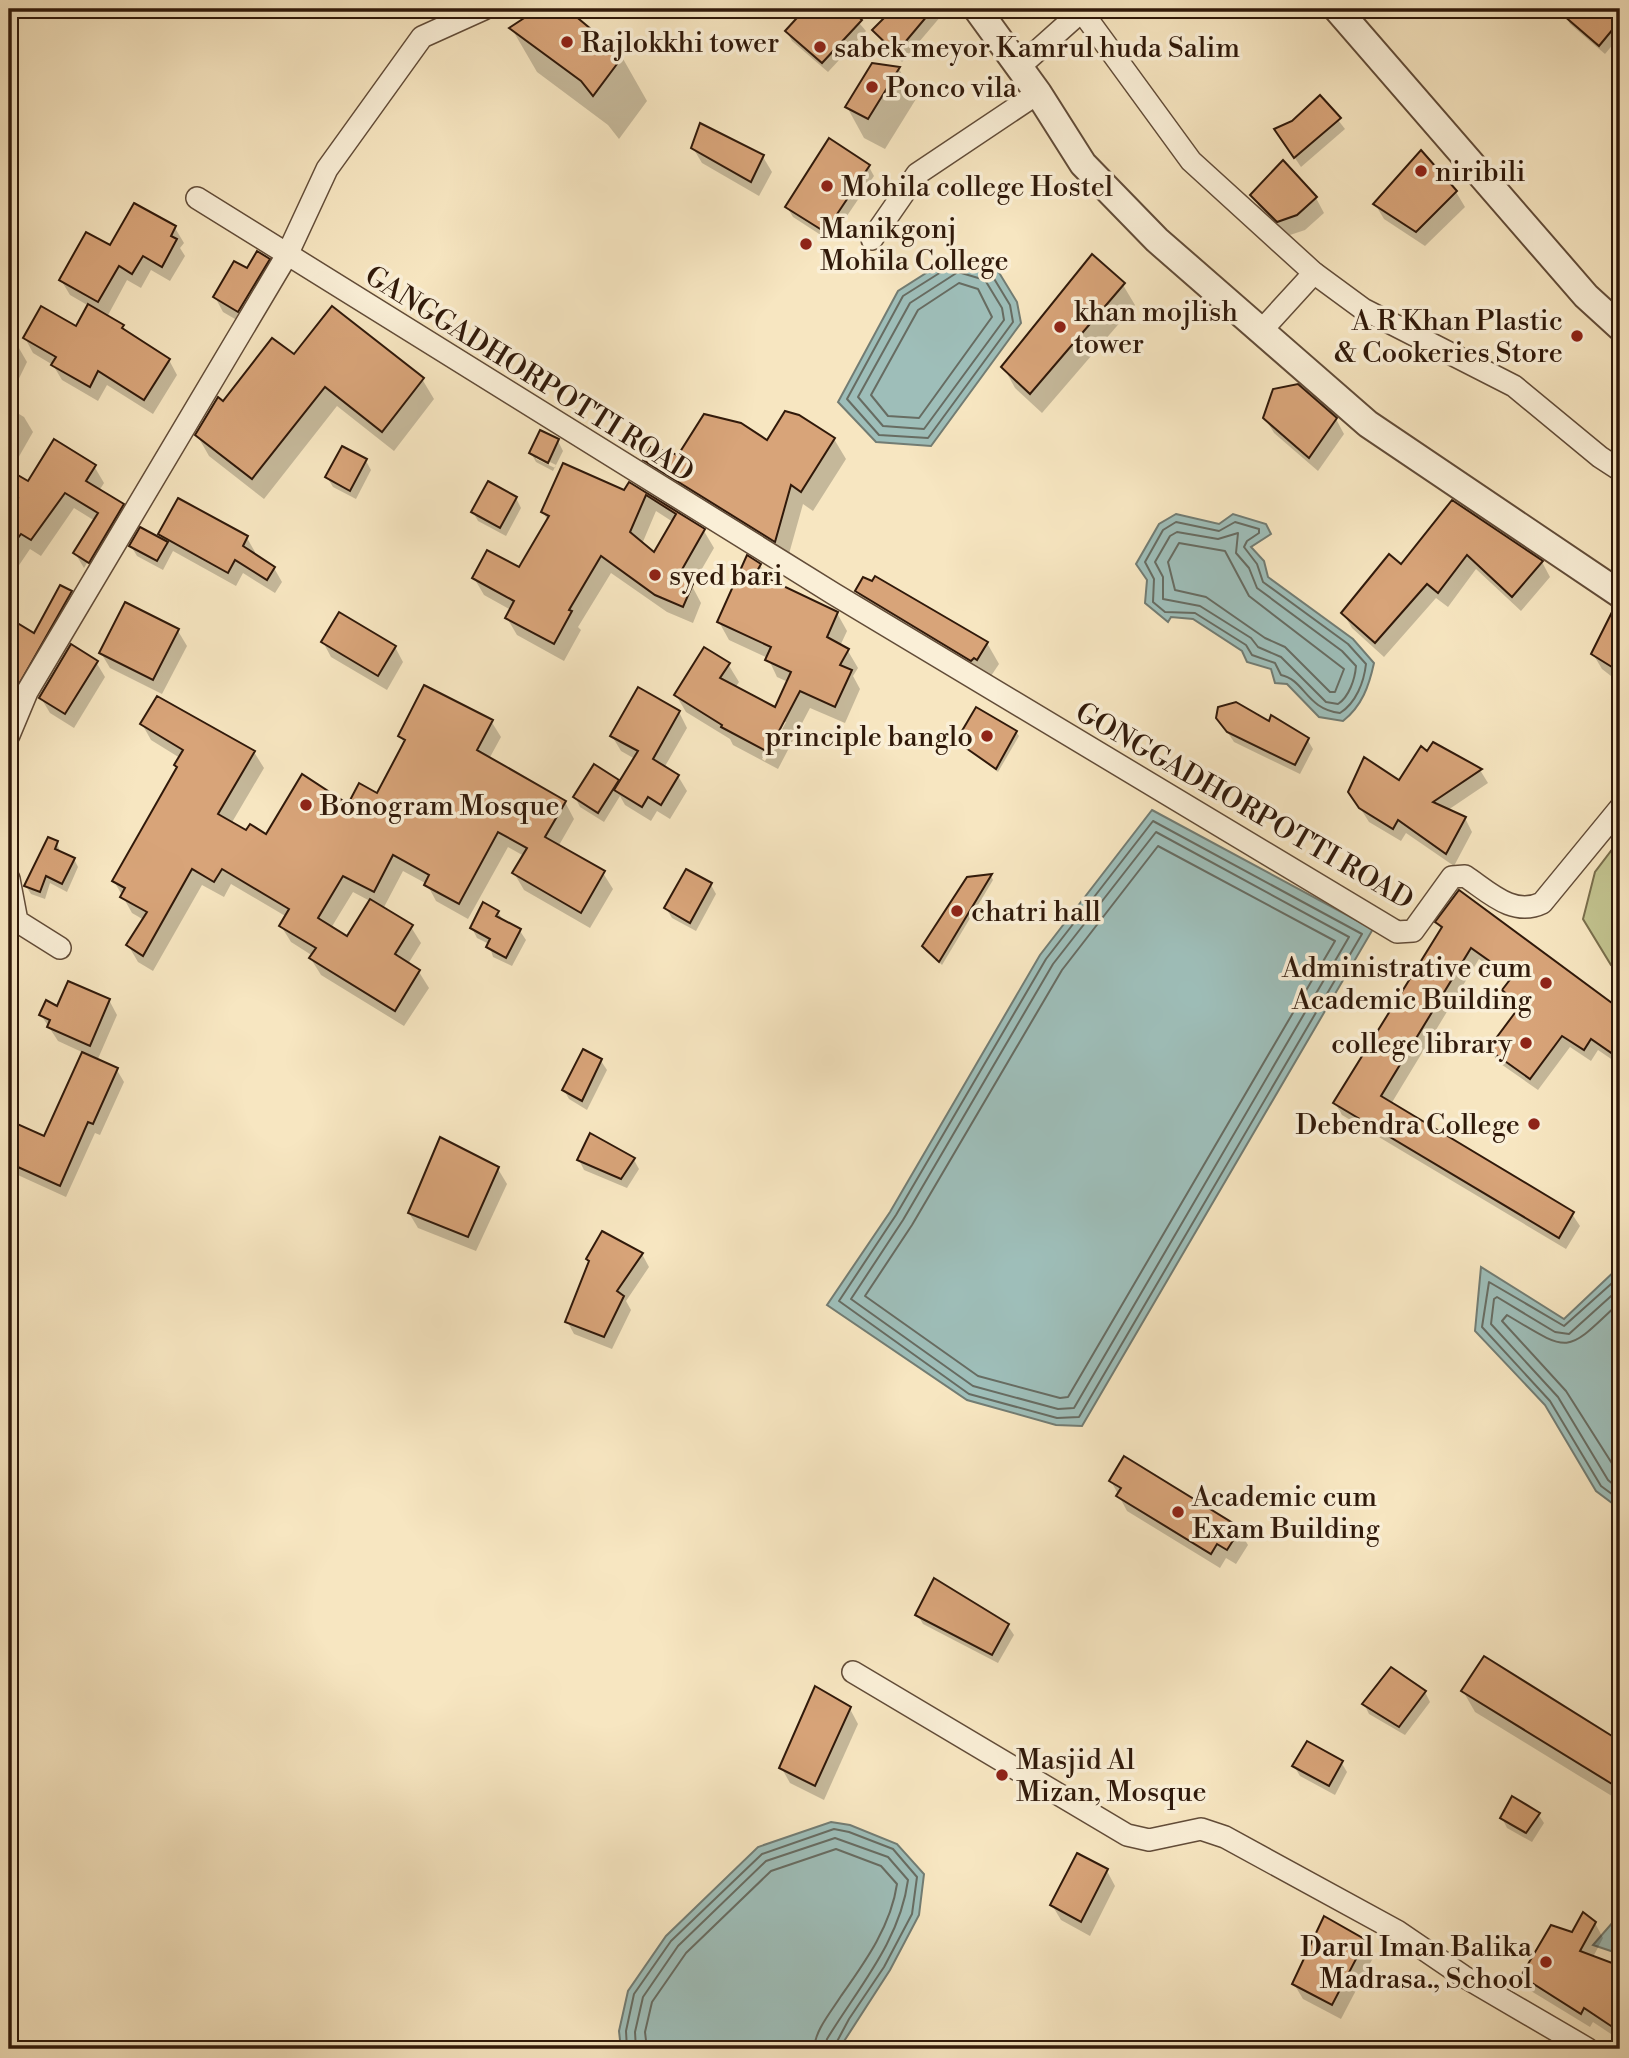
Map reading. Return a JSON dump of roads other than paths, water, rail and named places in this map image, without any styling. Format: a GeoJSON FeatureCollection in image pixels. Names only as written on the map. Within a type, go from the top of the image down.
{"type":"FeatureCollection","features":[{"type":"Feature","properties":{"kind":"street"},"geometry":{"type":"LineString","coordinates":[[9,735],[27,692],[287,255],[327,169],[422,37],[484,9]]}},
{"type":"Feature","properties":{"kind":"street"},"geometry":{"type":"LineString","coordinates":[[977,9],[1024,64],[1038,93],[1083,164],[1157,240],[1269,323],[1368,424],[1620,594]]}},
{"type":"Feature","properties":{"kind":"street"},"geometry":{"type":"LineString","coordinates":[[1337,9],[1586,296],[1620,327]]}},
{"type":"Feature","properties":{"kind":"street"},"geometry":{"type":"LineString","coordinates":[[1024,64],[1081,10],[1191,160],[1311,276],[1363,309],[1514,386],[1600,457],[1620,470]]}},
{"type":"Feature","properties":{"kind":"street"},"geometry":{"type":"LineString","coordinates":[[872,239],[917,174],[1038,93]]}},
{"type":"Feature","properties":{"kind":"street","name":"GANGGADHORPOTTI ROAD"},"geometry":{"type":"LineString","coordinates":[[198,198],[834,594]]}},
{"type":"Feature","properties":{"kind":"street"},"geometry":{"type":"LineString","coordinates":[[1269,323],[1311,276]]}},
{"type":"Feature","properties":{"kind":"street","name":"GONGGADHORPOTTI ROAD"},"geometry":{"type":"LineString","coordinates":[[834,594],[1397,932],[1413,931],[1452,877],[1458,875],[1465,876],[1518,909],[1530,909],[1542,903],[1620,808]]}},
{"type":"Feature","properties":{"kind":"street"},"geometry":{"type":"LineString","coordinates":[[9,879],[18,921],[60,948]]}},
{"type":"Feature","properties":{"kind":"street"},"geometry":{"type":"LineString","coordinates":[[853,1672],[1127,1835],[1149,1840],[1201,1829],[1225,1837],[1396,1931],[1463,1976],[1588,2049]]}},
{"type":"Feature","properties":{"kind":"water"},"geometry":{"type":"Polygon","coordinates":[[[956,254],[995,266],[1017,302],[1021,323],[931,446],[876,442],[838,402],[898,291],[956,254]]]}},
{"type":"Feature","properties":{"kind":"water"},"geometry":{"type":"Polygon","coordinates":[[[1176,514],[1219,524],[1233,514],[1266,524],[1271,534],[1251,547],[1264,561],[1268,577],[1353,639],[1374,663],[1364,695],[1343,721],[1319,717],[1287,684],[1275,683],[1271,669],[1247,662],[1242,651],[1193,619],[1171,617],[1168,622],[1145,603],[1147,580],[1136,564],[1159,524],[1176,514]]]}},
{"type":"Feature","properties":{"kind":"water"},"geometry":{"type":"Polygon","coordinates":[[[1152,810],[1373,929],[1082,1426],[1056,1425],[967,1400],[827,1305],[890,1212],[1040,955],[1152,810]]]}},
{"type":"Feature","properties":{"kind":"water"},"geometry":{"type":"Polygon","coordinates":[[[1620,1266],[1620,1509],[1596,1491],[1545,1405],[1475,1331],[1481,1267],[1564,1319],[1620,1266]]]}},
{"type":"Feature","properties":{"kind":"water"},"geometry":{"type":"Polygon","coordinates":[[[831,1822],[850,1825],[897,1844],[924,1874],[919,1915],[890,1970],[839,2049],[621,2049],[619,2031],[628,1991],[666,1936],[758,1847],[831,1822]]]}},
{"type":"Feature","properties":{"kind":"water"},"geometry":{"type":"Polygon","coordinates":[[[1620,1914],[1620,1954],[1593,1945],[1620,1914]]]}},
{"type":"Feature","properties":{"kind":"place","name":"Rajlokkhi tower"},"geometry":{"type":"Point","coordinates":[567,42]}},
{"type":"Feature","properties":{"kind":"place","name":"sabek meyor Kamrul huda Salim"},"geometry":{"type":"Point","coordinates":[820,47]}},
{"type":"Feature","properties":{"kind":"place","name":"Ponco vila"},"geometry":{"type":"Point","coordinates":[872,87]}},
{"type":"Feature","properties":{"kind":"place","name":"niribili"},"geometry":{"type":"Point","coordinates":[1421,171]}},
{"type":"Feature","properties":{"kind":"place","name":"Mohila college Hostel"},"geometry":{"type":"Point","coordinates":[827,186]}},
{"type":"Feature","properties":{"kind":"place","name":"Manikgonj Mohila College"},"geometry":{"type":"Point","coordinates":[806,244]}},
{"type":"Feature","properties":{"kind":"place","name":"khan mojlish tower"},"geometry":{"type":"Point","coordinates":[1060,327]}},
{"type":"Feature","properties":{"kind":"place","name":"A R Khan Plastic & Cookeries Store"},"geometry":{"type":"Point","coordinates":[1577,336]}},
{"type":"Feature","properties":{"kind":"place","name":"syed bari"},"geometry":{"type":"Point","coordinates":[655,575]}},
{"type":"Feature","properties":{"kind":"place","name":"principle banglo"},"geometry":{"type":"Point","coordinates":[987,736]}},
{"type":"Feature","properties":{"kind":"place","name":"Bonogram Mosque"},"geometry":{"type":"Point","coordinates":[306,805]}},
{"type":"Feature","properties":{"kind":"place","name":"chatri hall"},"geometry":{"type":"Point","coordinates":[957,911]}},
{"type":"Feature","properties":{"kind":"place","name":"Administrative cum Academic Building"},"geometry":{"type":"Point","coordinates":[1546,983]}},
{"type":"Feature","properties":{"kind":"place","name":"college library"},"geometry":{"type":"Point","coordinates":[1526,1043]}},
{"type":"Feature","properties":{"kind":"place","name":"Debendra College"},"geometry":{"type":"Point","coordinates":[1534,1124]}},
{"type":"Feature","properties":{"kind":"place","name":"Academic cum Exam Building"},"geometry":{"type":"Point","coordinates":[1178,1512]}},
{"type":"Feature","properties":{"kind":"place","name":"Masjid Al Mizan, Mosque"},"geometry":{"type":"Point","coordinates":[1002,1775]}},
{"type":"Feature","properties":{"kind":"place","name":"Darul Iman Balika Madrasa., School"},"geometry":{"type":"Point","coordinates":[1546,1962]}}]}
